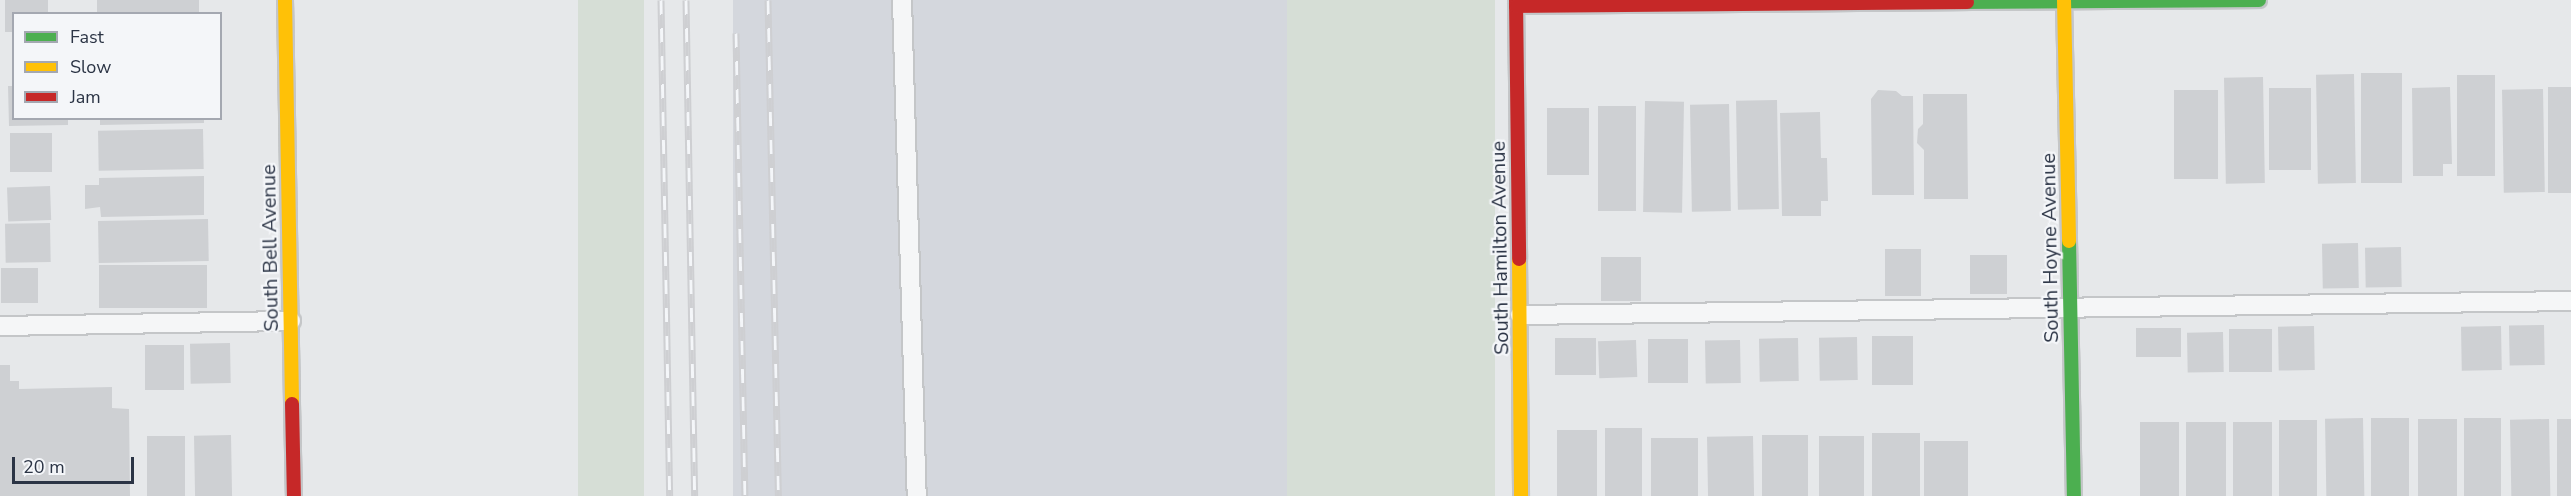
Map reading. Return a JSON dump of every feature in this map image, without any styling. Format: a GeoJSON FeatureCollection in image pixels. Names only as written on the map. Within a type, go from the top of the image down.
{"type":"FeatureCollection","features":[{"type":"Feature","properties":{"kind":"street","name":"South Bell Avenue"},"geometry":{"type":"LineString","coordinates":[[285,0],[294,496]]}},
{"type":"Feature","properties":{"kind":"street"},"geometry":{"type":"LineString","coordinates":[[1516,3],[2259,0]]}},
{"type":"Feature","properties":{"kind":"street","name":"South Hoyne Avenue"},"geometry":{"type":"LineString","coordinates":[[2064,1],[2073,496]]}},
{"type":"Feature","properties":{"kind":"street","name":"South Hamilton Avenue"},"geometry":{"type":"LineString","coordinates":[[1516,3],[1521,496]]}},
{"type":"Feature","properties":{"kind":"lane"},"geometry":{"type":"LineString","coordinates":[[902,0],[917,496]]}},
{"type":"Feature","properties":{"kind":"lane"},"geometry":{"type":"LineString","coordinates":[[1520,315],[2571,301]]}},
{"type":"Feature","properties":{"kind":"lane"},"geometry":{"type":"LineString","coordinates":[[0,326],[291,321]]}},
{"type":"Feature","properties":{"kind":"shaded area"},"geometry":{"type":"Polygon","coordinates":[[[578,0],[644,0],[644,496],[578,496],[578,0]]]}},
{"type":"Feature","properties":{"kind":"shaded area"},"geometry":{"type":"Polygon","coordinates":[[[733,0],[1287,0],[1287,496],[733,496],[733,0]]]}},
{"type":"Feature","properties":{"kind":"shaded area"},"geometry":{"type":"Polygon","coordinates":[[[1287,0],[1495,0],[1495,496],[1287,496],[1287,0]]]}},
{"type":"Feature","properties":{"kind":"building"},"geometry":{"type":"Polygon","coordinates":[[[5,0],[48,0],[48,12],[12,12],[12,32],[5,32],[5,0]]]}},
{"type":"Feature","properties":{"kind":"building"},"geometry":{"type":"Polygon","coordinates":[[[97,0],[199,0],[199,12],[97,12],[97,0]]]}},
{"type":"Feature","properties":{"kind":"building"},"geometry":{"type":"Polygon","coordinates":[[[2361,73],[2402,73],[2402,183],[2361,183],[2361,73]]]}},
{"type":"Feature","properties":{"kind":"building"},"geometry":{"type":"Polygon","coordinates":[[[2354,74],[2356,183],[2318,184],[2316,75],[2354,74]]]}},
{"type":"Feature","properties":{"kind":"building"},"geometry":{"type":"Polygon","coordinates":[[[2457,75],[2495,75],[2495,176],[2457,176],[2457,75]]]}},
{"type":"Feature","properties":{"kind":"building"},"geometry":{"type":"Polygon","coordinates":[[[2263,77],[2265,183],[2226,184],[2224,78],[2263,77]]]}},
{"type":"Feature","properties":{"kind":"building"},"geometry":{"type":"Polygon","coordinates":[[[8,86],[12,86],[12,120],[68,120],[68,125],[9,126],[8,86]]]}},
{"type":"Feature","properties":{"kind":"building"},"geometry":{"type":"Polygon","coordinates":[[[2450,87],[2452,164],[2443,164],[2443,176],[2413,176],[2412,88],[2450,87]]]}},
{"type":"Feature","properties":{"kind":"building"},"geometry":{"type":"Polygon","coordinates":[[[2548,87],[2571,87],[2571,193],[2548,193],[2548,87]]]}},
{"type":"Feature","properties":{"kind":"building"},"geometry":{"type":"Polygon","coordinates":[[[2269,88],[2311,88],[2311,170],[2269,170],[2269,88]]]}},
{"type":"Feature","properties":{"kind":"building"},"geometry":{"type":"Polygon","coordinates":[[[2543,89],[2545,192],[2504,193],[2502,90],[2543,89]]]}},
{"type":"Feature","properties":{"kind":"building"},"geometry":{"type":"Polygon","coordinates":[[[1878,90],[1896,91],[1902,96],[1913,96],[1914,195],[1872,195],[1871,99],[1878,90]]]}},
{"type":"Feature","properties":{"kind":"building"},"geometry":{"type":"Polygon","coordinates":[[[2174,90],[2218,90],[2218,179],[2174,179],[2174,90]]]}},
{"type":"Feature","properties":{"kind":"building"},"geometry":{"type":"Polygon","coordinates":[[[1923,94],[1967,94],[1968,199],[1924,199],[1924,150],[1917,143],[1918,129],[1923,124],[1923,94]]]}},
{"type":"Feature","properties":{"kind":"building"},"geometry":{"type":"Polygon","coordinates":[[[1777,100],[1779,209],[1738,210],[1736,101],[1777,100]]]}},
{"type":"Feature","properties":{"kind":"building"},"geometry":{"type":"Polygon","coordinates":[[[1645,101],[1684,102],[1682,213],[1643,212],[1645,101]]]}},
{"type":"Feature","properties":{"kind":"building"},"geometry":{"type":"Polygon","coordinates":[[[1729,104],[1731,211],[1692,212],[1690,105],[1729,104]]]}},
{"type":"Feature","properties":{"kind":"building"},"geometry":{"type":"Polygon","coordinates":[[[1598,106],[1636,106],[1636,211],[1598,211],[1598,106]]]}},
{"type":"Feature","properties":{"kind":"building"},"geometry":{"type":"Polygon","coordinates":[[[1547,108],[1589,108],[1589,175],[1547,175],[1547,108]]]}},
{"type":"Feature","properties":{"kind":"building"},"geometry":{"type":"Polygon","coordinates":[[[1820,112],[1821,158],[1827,158],[1828,201],[1821,201],[1821,216],[1782,216],[1780,113],[1820,112]]]}},
{"type":"Feature","properties":{"kind":"building"},"geometry":{"type":"Polygon","coordinates":[[[100,120],[204,120],[204,123],[100,125],[100,120]]]}},
{"type":"Feature","properties":{"kind":"building"},"geometry":{"type":"Polygon","coordinates":[[[203,129],[204,169],[99,171],[98,131],[203,129]]]}},
{"type":"Feature","properties":{"kind":"building"},"geometry":{"type":"Polygon","coordinates":[[[10,133],[52,133],[52,172],[10,172],[10,133]]]}},
{"type":"Feature","properties":{"kind":"building"},"geometry":{"type":"Polygon","coordinates":[[[204,176],[204,215],[101,217],[100,207],[85,209],[85,185],[99,185],[99,178],[204,176]]]}},
{"type":"Feature","properties":{"kind":"building"},"geometry":{"type":"Polygon","coordinates":[[[50,186],[51,220],[8,221],[7,188],[50,186]]]}},
{"type":"Feature","properties":{"kind":"building"},"geometry":{"type":"Polygon","coordinates":[[[208,219],[209,261],[99,263],[98,221],[208,219]]]}},
{"type":"Feature","properties":{"kind":"building"},"geometry":{"type":"Polygon","coordinates":[[[50,223],[51,262],[6,263],[5,224],[50,223]]]}},
{"type":"Feature","properties":{"kind":"building"},"geometry":{"type":"Polygon","coordinates":[[[2358,243],[2359,288],[2323,289],[2322,244],[2358,243]]]}},
{"type":"Feature","properties":{"kind":"building"},"geometry":{"type":"Polygon","coordinates":[[[2401,247],[2402,287],[2366,288],[2365,248],[2401,247]]]}},
{"type":"Feature","properties":{"kind":"building"},"geometry":{"type":"Polygon","coordinates":[[[1885,249],[1921,249],[1921,296],[1885,296],[1885,249]]]}},
{"type":"Feature","properties":{"kind":"building"},"geometry":{"type":"Polygon","coordinates":[[[1970,255],[2007,255],[2007,294],[1970,294],[1970,255]]]}},
{"type":"Feature","properties":{"kind":"building"},"geometry":{"type":"Polygon","coordinates":[[[1601,257],[1641,257],[1641,301],[1601,301],[1601,257]]]}},
{"type":"Feature","properties":{"kind":"building"},"geometry":{"type":"Polygon","coordinates":[[[99,265],[207,265],[207,308],[99,308],[99,265]]]}},
{"type":"Feature","properties":{"kind":"building"},"geometry":{"type":"Polygon","coordinates":[[[1,268],[38,268],[38,303],[1,303],[1,268]]]}},
{"type":"Feature","properties":{"kind":"building"},"geometry":{"type":"Polygon","coordinates":[[[2544,325],[2545,365],[2510,366],[2509,326],[2544,325]]]}},
{"type":"Feature","properties":{"kind":"building"},"geometry":{"type":"Polygon","coordinates":[[[2314,326],[2315,370],[2279,371],[2278,327],[2314,326]]]}},
{"type":"Feature","properties":{"kind":"building"},"geometry":{"type":"Polygon","coordinates":[[[2501,326],[2502,370],[2462,371],[2461,327],[2501,326]]]}},
{"type":"Feature","properties":{"kind":"building"},"geometry":{"type":"Polygon","coordinates":[[[2136,328],[2181,328],[2181,357],[2136,357],[2136,328]]]}},
{"type":"Feature","properties":{"kind":"building"},"geometry":{"type":"Polygon","coordinates":[[[2229,329],[2272,329],[2272,372],[2229,372],[2229,329]]]}},
{"type":"Feature","properties":{"kind":"building"},"geometry":{"type":"Polygon","coordinates":[[[2223,332],[2224,372],[2188,373],[2187,333],[2223,332]]]}},
{"type":"Feature","properties":{"kind":"building"},"geometry":{"type":"Polygon","coordinates":[[[1872,336],[1913,336],[1913,385],[1872,385],[1872,336]]]}},
{"type":"Feature","properties":{"kind":"building"},"geometry":{"type":"Polygon","coordinates":[[[1857,337],[1858,380],[1820,381],[1819,338],[1857,337]]]}},
{"type":"Feature","properties":{"kind":"building"},"geometry":{"type":"Polygon","coordinates":[[[1555,338],[1596,338],[1596,375],[1555,375],[1555,338]]]}},
{"type":"Feature","properties":{"kind":"building"},"geometry":{"type":"Polygon","coordinates":[[[1798,338],[1799,381],[1760,382],[1759,339],[1798,338]]]}},
{"type":"Feature","properties":{"kind":"building"},"geometry":{"type":"Polygon","coordinates":[[[1648,339],[1688,339],[1688,383],[1648,383],[1648,339]]]}},
{"type":"Feature","properties":{"kind":"building"},"geometry":{"type":"Polygon","coordinates":[[[1636,340],[1637,377],[1599,378],[1598,341],[1636,340]]]}},
{"type":"Feature","properties":{"kind":"building"},"geometry":{"type":"Polygon","coordinates":[[[1740,340],[1741,383],[1706,384],[1705,341],[1740,340]]]}},
{"type":"Feature","properties":{"kind":"building"},"geometry":{"type":"Polygon","coordinates":[[[230,343],[231,383],[191,384],[190,344],[230,343]]]}},
{"type":"Feature","properties":{"kind":"building"},"geometry":{"type":"Polygon","coordinates":[[[145,345],[184,345],[184,390],[145,390],[145,345]]]}},
{"type":"Feature","properties":{"kind":"building"},"geometry":{"type":"Polygon","coordinates":[[[0,365],[10,365],[10,381],[19,381],[19,389],[112,387],[112,408],[129,409],[130,496],[0,496],[0,365]]]}},
{"type":"Feature","properties":{"kind":"building"},"geometry":{"type":"Polygon","coordinates":[[[2363,418],[2364,496],[2326,496],[2325,419],[2363,418]]]}},
{"type":"Feature","properties":{"kind":"building"},"geometry":{"type":"Polygon","coordinates":[[[2371,418],[2409,418],[2409,496],[2371,496],[2371,418]]]}},
{"type":"Feature","properties":{"kind":"building"},"geometry":{"type":"Polygon","coordinates":[[[2464,418],[2501,418],[2501,496],[2464,496],[2464,418]]]}},
{"type":"Feature","properties":{"kind":"building"},"geometry":{"type":"Polygon","coordinates":[[[2418,419],[2457,419],[2457,496],[2418,496],[2418,419]]]}},
{"type":"Feature","properties":{"kind":"building"},"geometry":{"type":"Polygon","coordinates":[[[2549,419],[2550,496],[2511,496],[2510,420],[2549,419]]]}},
{"type":"Feature","properties":{"kind":"building"},"geometry":{"type":"Polygon","coordinates":[[[2557,419],[2571,419],[2571,496],[2557,496],[2557,419]]]}},
{"type":"Feature","properties":{"kind":"building"},"geometry":{"type":"Polygon","coordinates":[[[2279,420],[2317,420],[2317,496],[2279,496],[2279,420]]]}},
{"type":"Feature","properties":{"kind":"building"},"geometry":{"type":"Polygon","coordinates":[[[2140,422],[2179,422],[2179,496],[2140,496],[2140,422]]]}},
{"type":"Feature","properties":{"kind":"building"},"geometry":{"type":"Polygon","coordinates":[[[2186,422],[2226,422],[2226,496],[2186,496],[2186,422]]]}},
{"type":"Feature","properties":{"kind":"building"},"geometry":{"type":"Polygon","coordinates":[[[2233,422],[2272,422],[2272,496],[2233,496],[2233,422]]]}},
{"type":"Feature","properties":{"kind":"building"},"geometry":{"type":"Polygon","coordinates":[[[1605,428],[1642,428],[1642,496],[1605,496],[1605,428]]]}},
{"type":"Feature","properties":{"kind":"building"},"geometry":{"type":"Polygon","coordinates":[[[1557,430],[1597,430],[1597,496],[1557,496],[1557,430]]]}},
{"type":"Feature","properties":{"kind":"building"},"geometry":{"type":"Polygon","coordinates":[[[1872,433],[1920,433],[1920,496],[1872,496],[1872,433]]]}},
{"type":"Feature","properties":{"kind":"building"},"geometry":{"type":"Polygon","coordinates":[[[231,435],[232,496],[195,496],[194,436],[231,435]]]}},
{"type":"Feature","properties":{"kind":"building"},"geometry":{"type":"Polygon","coordinates":[[[1762,435],[1808,435],[1808,496],[1762,496],[1762,435]]]}},
{"type":"Feature","properties":{"kind":"building"},"geometry":{"type":"Polygon","coordinates":[[[147,436],[185,436],[185,496],[147,496],[147,436]]]}},
{"type":"Feature","properties":{"kind":"building"},"geometry":{"type":"Polygon","coordinates":[[[1753,436],[1754,496],[1708,496],[1707,437],[1753,436]]]}},
{"type":"Feature","properties":{"kind":"building"},"geometry":{"type":"Polygon","coordinates":[[[1819,436],[1864,436],[1864,496],[1819,496],[1819,436]]]}},
{"type":"Feature","properties":{"kind":"building"},"geometry":{"type":"Polygon","coordinates":[[[1651,438],[1698,438],[1698,496],[1651,496],[1651,438]]]}},
{"type":"Feature","properties":{"kind":"building"},"geometry":{"type":"Polygon","coordinates":[[[1924,441],[1968,441],[1968,496],[1924,496],[1924,441]]]}},
{"type":"Feature","properties":{"kind":"railway"},"geometry":{"type":"LineString","coordinates":[[661,0],[670,496]]}},
{"type":"Feature","properties":{"kind":"railway"},"geometry":{"type":"LineString","coordinates":[[686,0],[695,496]]}},
{"type":"Feature","properties":{"kind":"railway"},"geometry":{"type":"LineString","coordinates":[[768,0],[778,496]]}},
{"type":"Feature","properties":{"kind":"railway"},"geometry":{"type":"LineString","coordinates":[[736,33],[745,496]]}},
{"type":"Feature","properties":{"kind":"traffic: fast"},"geometry":{"type":"LineString","coordinates":[[1967,2],[2259,0]]}},
{"type":"Feature","properties":{"kind":"traffic: fast"},"geometry":{"type":"LineString","coordinates":[[2069,241],[2074,496]]}},
{"type":"Feature","properties":{"kind":"traffic: slow"},"geometry":{"type":"LineString","coordinates":[[285,0],[292,404]]}},
{"type":"Feature","properties":{"kind":"traffic: slow"},"geometry":{"type":"LineString","coordinates":[[2064,0],[2069,241]]}},
{"type":"Feature","properties":{"kind":"traffic: slow"},"geometry":{"type":"LineString","coordinates":[[1519,259],[1521,496]]}},
{"type":"Feature","properties":{"kind":"traffic: jam"},"geometry":{"type":"LineString","coordinates":[[1516,0],[1519,259]]}},
{"type":"Feature","properties":{"kind":"traffic: jam"},"geometry":{"type":"LineString","coordinates":[[1516,6],[1967,2]]}},
{"type":"Feature","properties":{"kind":"traffic: jam"},"geometry":{"type":"LineString","coordinates":[[292,404],[294,496]]}}]}
